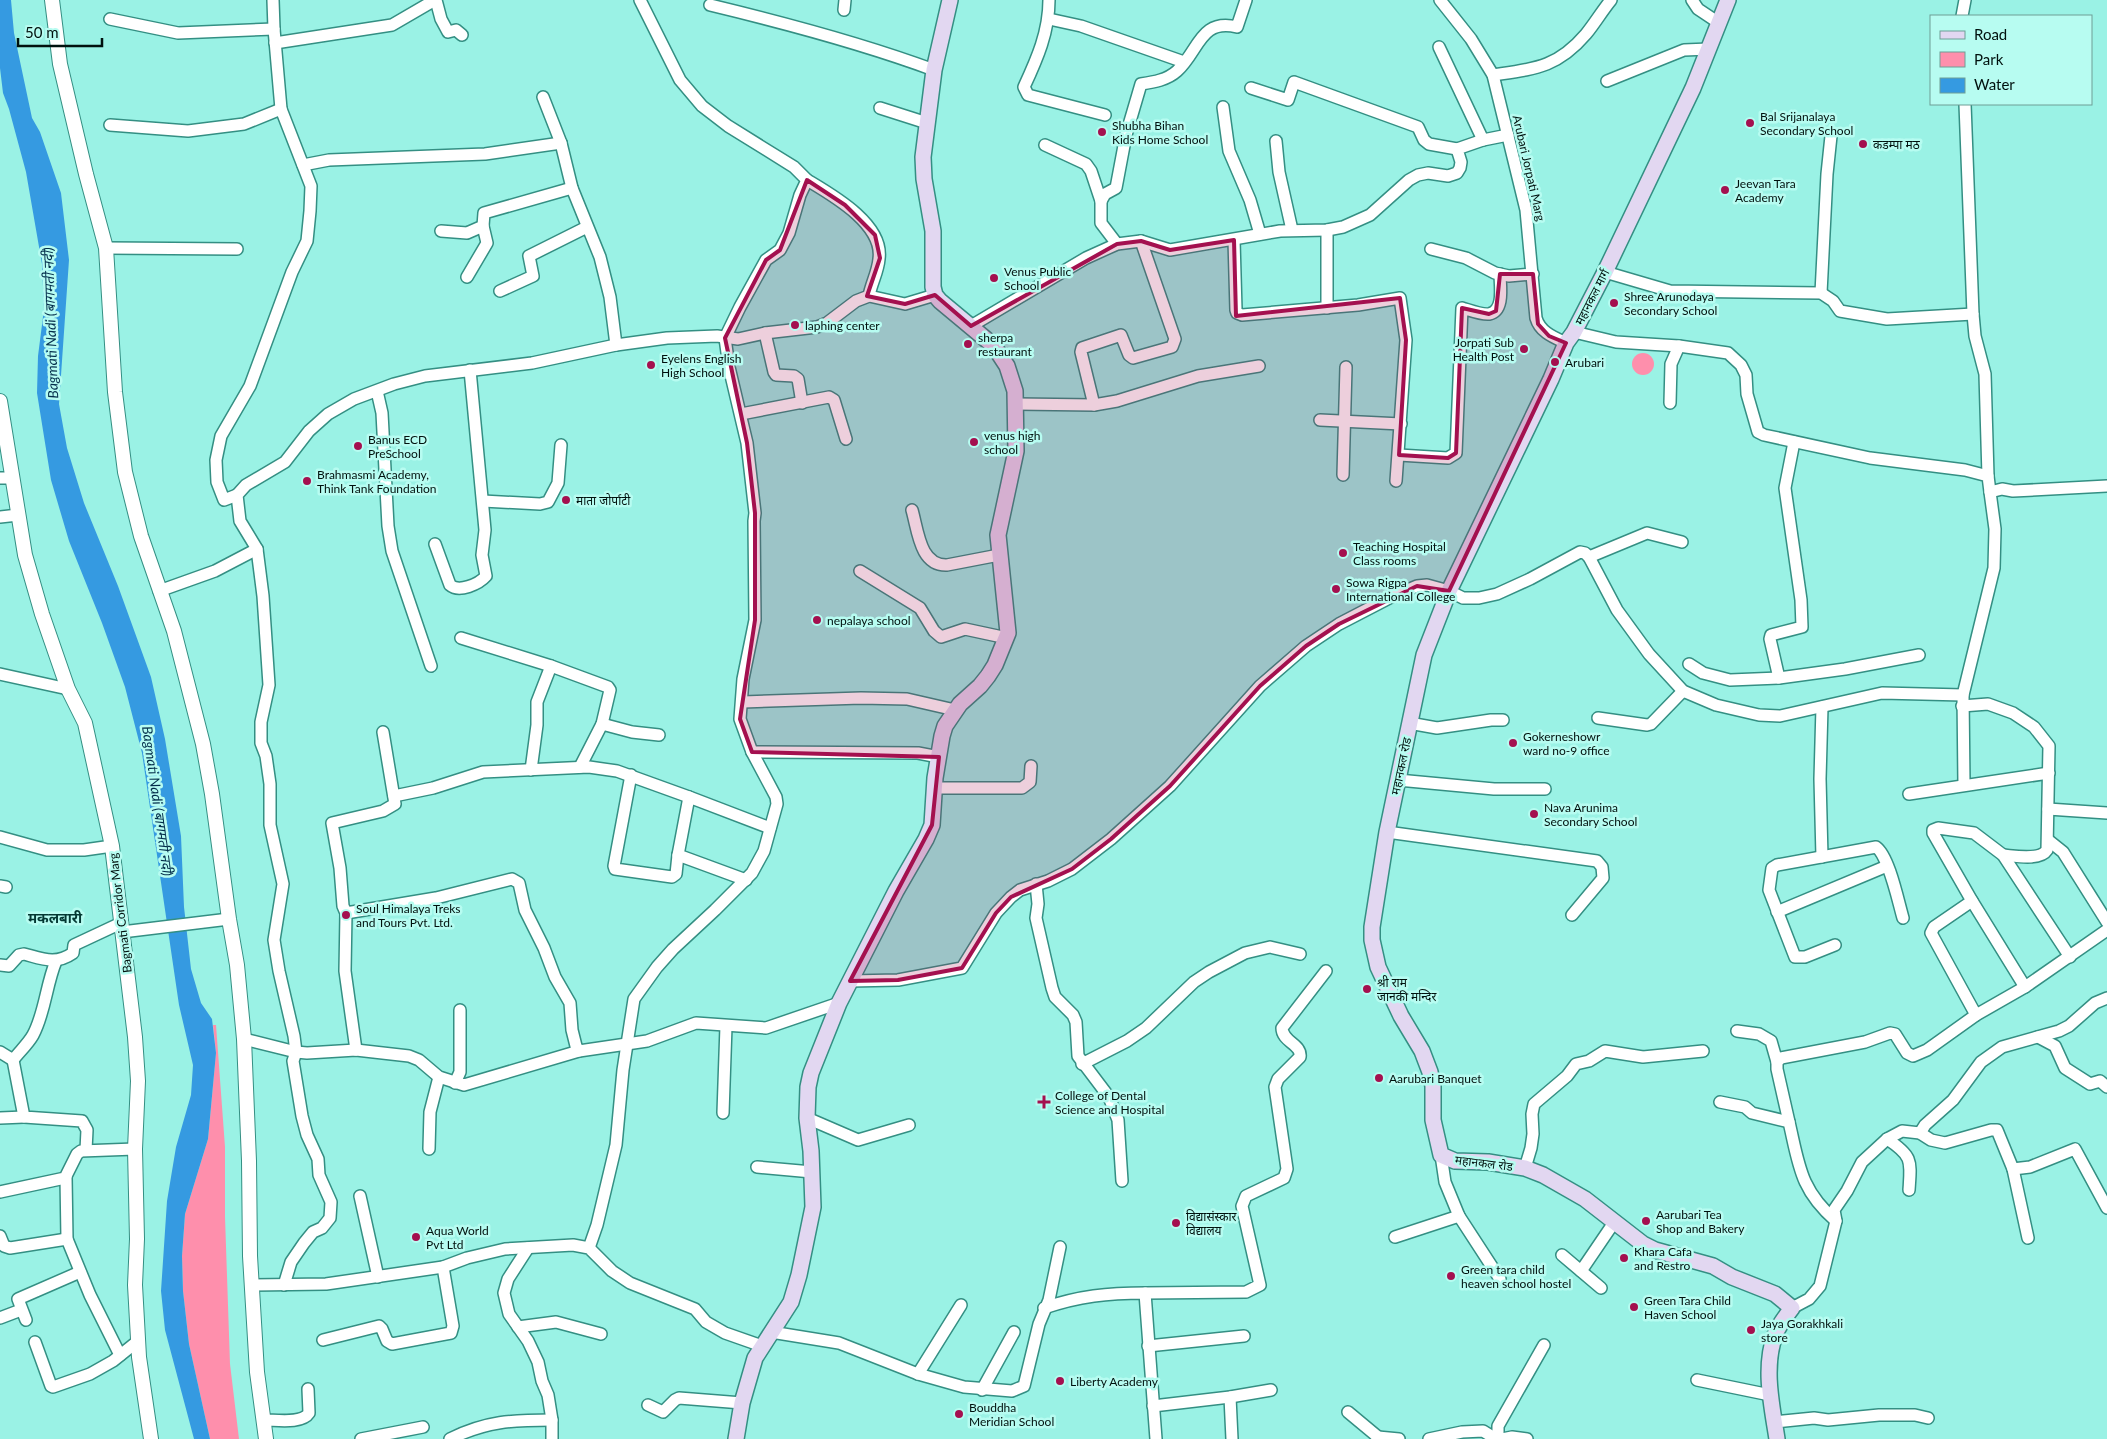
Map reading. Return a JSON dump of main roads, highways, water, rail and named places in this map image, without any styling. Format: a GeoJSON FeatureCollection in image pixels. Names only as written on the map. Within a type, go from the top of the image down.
{"type":"FeatureCollection","features":[{"type":"Feature","properties":{"kind":"main road"},"geometry":{"type":"LineString","coordinates":[[736,1439],[742,1403],[755,1358],[792,1302],[813,1207],[807,1118],[809,1079],[839,1003],[896,891],[926,839],[932,824],[942,736],[955,710],[988,676],[1006,638],[1008,625],[998,535],[1016,451],[1016,404],[1013,384],[1007,366],[994,346],[940,302],[935,295],[933,287],[933,231],[923,168],[934,70],[950,0]]}},
{"type":"Feature","properties":{"kind":"main road","name":"महानकल मार्ग"},"geometry":{"type":"LineString","coordinates":[[1450,591],[1570,337],[1605,272],[1693,88],[1728,0]]}},
{"type":"Feature","properties":{"kind":"main road","name":"महानकल रोड"},"geometry":{"type":"LineString","coordinates":[[1450,591],[1424,655],[1387,832],[1372,927],[1372,940],[1378,967],[1401,1016],[1427,1063],[1433,1086],[1433,1120],[1441,1155],[1455,1160],[1524,1168],[1564,1186],[1585,1199],[1643,1244],[1655,1250],[1713,1266],[1732,1277],[1775,1294],[1792,1308],[1775,1334],[1770,1363],[1770,1395],[1777,1439]]}},
{"type":"Feature","properties":{"kind":"water","name":"Bagmati Nadi (बागमती नदी)"},"geometry":{"type":"Polygon","coordinates":[[[0,0],[11,0],[14,33],[32,118],[40,132],[61,193],[69,260],[59,404],[67,448],[84,503],[118,586],[151,677],[165,739],[181,836],[184,907],[191,969],[201,1003],[212,1019],[216,1053],[208,1139],[185,1214],[182,1256],[183,1291],[189,1344],[210,1439],[194,1439],[165,1330],[161,1291],[167,1201],[176,1147],[191,1095],[193,1065],[179,1005],[142,753],[125,687],[69,541],[51,480],[37,393],[38,356],[44,309],[42,264],[26,172],[3,93],[0,68],[0,0]]]}},
{"type":"Feature","properties":{"kind":"place","name":"Bal Srijanalaya Secondary School"},"geometry":{"type":"Point","coordinates":[1750,123]}},
{"type":"Feature","properties":{"kind":"place","name":"Shubha Bihan Kids Home School"},"geometry":{"type":"Point","coordinates":[1102,132]}},
{"type":"Feature","properties":{"kind":"place","name":"कडम्पा मठ"},"geometry":{"type":"Point","coordinates":[1863,144]}},
{"type":"Feature","properties":{"kind":"place","name":"Jeevan Tara Academy"},"geometry":{"type":"Point","coordinates":[1725,190]}},
{"type":"Feature","properties":{"kind":"place","name":"Venus Public School"},"geometry":{"type":"Point","coordinates":[994,278]}},
{"type":"Feature","properties":{"kind":"place","name":"Shree Arunodaya Secondary School"},"geometry":{"type":"Point","coordinates":[1614,303]}},
{"type":"Feature","properties":{"kind":"place","name":"laphing center"},"geometry":{"type":"Point","coordinates":[795,325]}},
{"type":"Feature","properties":{"kind":"place","name":"sherpa restaurant"},"geometry":{"type":"Point","coordinates":[968,344]}},
{"type":"Feature","properties":{"kind":"place","name":"Jorpati Sub Health Post"},"geometry":{"type":"Point","coordinates":[1524,349]}},
{"type":"Feature","properties":{"kind":"place","name":"Arubari"},"geometry":{"type":"Point","coordinates":[1555,362]}},
{"type":"Feature","properties":{"kind":"place","name":"Eyelens English High School"},"geometry":{"type":"Point","coordinates":[651,365]}},
{"type":"Feature","properties":{"kind":"place","name":"venus high school"},"geometry":{"type":"Point","coordinates":[974,442]}},
{"type":"Feature","properties":{"kind":"place","name":"Banus ECD PreSchool"},"geometry":{"type":"Point","coordinates":[358,446]}},
{"type":"Feature","properties":{"kind":"place","name":"Brahmasmi Academy, Think Tank Foundation"},"geometry":{"type":"Point","coordinates":[307,481]}},
{"type":"Feature","properties":{"kind":"place","name":"माता जोर्पाटी"},"geometry":{"type":"Point","coordinates":[566,500]}},
{"type":"Feature","properties":{"kind":"place","name":"Teaching Hospital Class rooms"},"geometry":{"type":"Point","coordinates":[1343,553]}},
{"type":"Feature","properties":{"kind":"place","name":"Sowa Rigpa International College"},"geometry":{"type":"Point","coordinates":[1336,589]}},
{"type":"Feature","properties":{"kind":"place","name":"nepalaya school"},"geometry":{"type":"Point","coordinates":[817,620]}},
{"type":"Feature","properties":{"kind":"place","name":"Gokerneshowr ward no-9 office"},"geometry":{"type":"Point","coordinates":[1513,743]}},
{"type":"Feature","properties":{"kind":"place","name":"Nava Arunima Secondary School"},"geometry":{"type":"Point","coordinates":[1534,814]}},
{"type":"Feature","properties":{"kind":"place","name":"Soul Himalaya Treks and Tours Pvt. Ltd."},"geometry":{"type":"Point","coordinates":[346,915]}},
{"type":"Feature","properties":{"kind":"place","name":"श्री राम जानकी मन्दिर"},"geometry":{"type":"Point","coordinates":[1367,989]}},
{"type":"Feature","properties":{"kind":"place","name":"Aarubari Banquet"},"geometry":{"type":"Point","coordinates":[1379,1078]}},
{"type":"Feature","properties":{"kind":"place","name":"College of Dental Science and Hospital"},"geometry":{"type":"Point","coordinates":[1044,1102]}},
{"type":"Feature","properties":{"kind":"place","name":"Aarubari Tea Shop and Bakery"},"geometry":{"type":"Point","coordinates":[1646,1221]}},
{"type":"Feature","properties":{"kind":"place","name":"विद्यासंस्कार विद्यालय"},"geometry":{"type":"Point","coordinates":[1176,1223]}},
{"type":"Feature","properties":{"kind":"place","name":"Aqua World Pvt Ltd"},"geometry":{"type":"Point","coordinates":[416,1237]}},
{"type":"Feature","properties":{"kind":"place","name":"Khara Cafa and Restro"},"geometry":{"type":"Point","coordinates":[1624,1258]}},
{"type":"Feature","properties":{"kind":"place","name":"Green tara child heaven school hostel"},"geometry":{"type":"Point","coordinates":[1451,1276]}},
{"type":"Feature","properties":{"kind":"place","name":"Green Tara Child Haven School"},"geometry":{"type":"Point","coordinates":[1634,1307]}},
{"type":"Feature","properties":{"kind":"place","name":"Jaya Gorakhkali store"},"geometry":{"type":"Point","coordinates":[1751,1330]}},
{"type":"Feature","properties":{"kind":"place","name":"Liberty Academy"},"geometry":{"type":"Point","coordinates":[1060,1381]}},
{"type":"Feature","properties":{"kind":"place","name":"Bouddha Meridian School"},"geometry":{"type":"Point","coordinates":[959,1414]}},
{"type":"Feature","properties":{"kind":"district","name":"मकलबारी"},"geometry":{"type":"Point","coordinates":[55,917]}}]}
